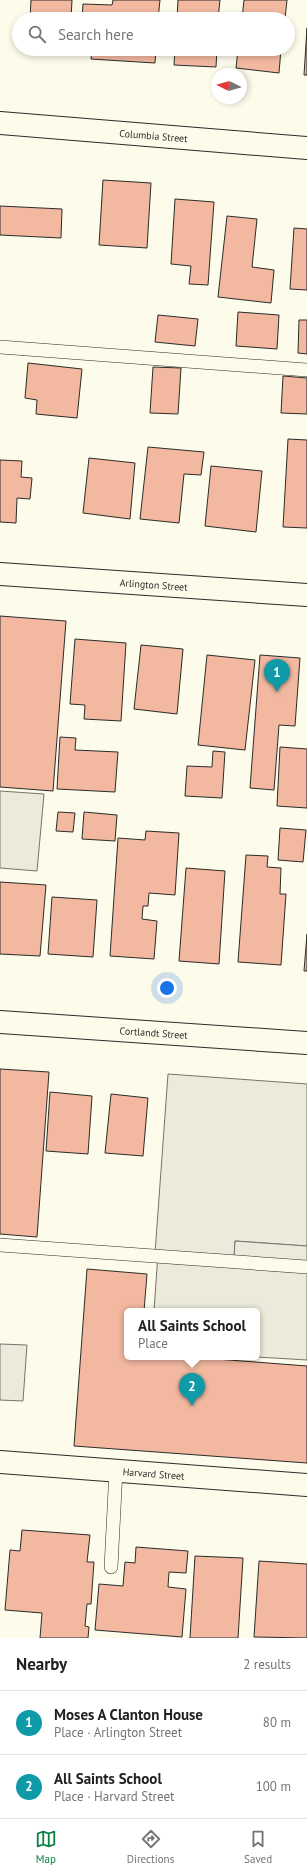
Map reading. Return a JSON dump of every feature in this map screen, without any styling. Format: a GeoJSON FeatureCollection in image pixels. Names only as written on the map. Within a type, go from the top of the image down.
{"type":"FeatureCollection","features":[{"type":"Feature","properties":{"kind":"street","name":"Columbia Street"},"geometry":{"type":"LineString","coordinates":[[0,124],[307,148]]}},
{"type":"Feature","properties":{"kind":"street","name":"Arlington Street"},"geometry":{"type":"LineString","coordinates":[[0,574],[307,595]]}},
{"type":"Feature","properties":{"kind":"street","name":"Cortlandt Street"},"geometry":{"type":"LineString","coordinates":[[0,1022],[307,1043]]}},
{"type":"Feature","properties":{"kind":"street","name":"Harvard Street"},"geometry":{"type":"LineString","coordinates":[[0,1462],[307,1485]]}},
{"type":"Feature","properties":{"kind":"lane"},"geometry":{"type":"LineString","coordinates":[[0,347],[307,370]]}},
{"type":"Feature","properties":{"kind":"lane"},"geometry":{"type":"LineString","coordinates":[[0,1245],[307,1267]]}},
{"type":"Feature","properties":{"kind":"lane"},"geometry":{"type":"LineString","coordinates":[[111,1567],[116,1470]]}},
{"type":"Feature","properties":{"kind":"shaded area"},"geometry":{"type":"Polygon","coordinates":[[[0,791],[44,794],[37,871],[0,868],[0,791]]]}},
{"type":"Feature","properties":{"kind":"shaded area"},"geometry":{"type":"Polygon","coordinates":[[[168,1074],[307,1084],[307,1246],[235,1241],[234,1259],[155,1253],[168,1074]]]}},
{"type":"Feature","properties":{"kind":"shaded area"},"geometry":{"type":"Polygon","coordinates":[[[235,1241],[307,1246],[307,1360],[260,1357],[260,1308],[154,1308],[158,1253],[234,1258],[235,1241]]]}},
{"type":"Feature","properties":{"kind":"shaded area"},"geometry":{"type":"Polygon","coordinates":[[[0,1344],[27,1345],[23,1401],[0,1400],[0,1344]]]}},
{"type":"Feature","properties":{"kind":"building"},"geometry":{"type":"Polygon","coordinates":[[[31,0],[72,0],[71,12],[30,12],[31,0]]]}},
{"type":"Feature","properties":{"kind":"building"},"geometry":{"type":"Polygon","coordinates":[[[113,0],[160,0],[159,12],[82,12],[83,4],[112,5],[113,0]]]}},
{"type":"Feature","properties":{"kind":"building"},"geometry":{"type":"Polygon","coordinates":[[[178,0],[220,0],[219,12],[177,12],[178,0]]]}},
{"type":"Feature","properties":{"kind":"building"},"geometry":{"type":"Polygon","coordinates":[[[244,0],[287,0],[286,12],[243,12],[244,0]]]}},
{"type":"Feature","properties":{"kind":"building"},"geometry":{"type":"Polygon","coordinates":[[[307,28],[307,75],[304,75],[307,28]]]}},
{"type":"Feature","properties":{"kind":"building"},"geometry":{"type":"Polygon","coordinates":[[[91,56],[156,56],[155,63],[91,59],[91,56]]]}},
{"type":"Feature","properties":{"kind":"building"},"geometry":{"type":"Polygon","coordinates":[[[175,56],[217,56],[216,67],[174,65],[175,56]]]}},
{"type":"Feature","properties":{"kind":"building"},"geometry":{"type":"Polygon","coordinates":[[[237,56],[280,56],[279,73],[247,69],[247,68],[236,68],[237,56]]]}},
{"type":"Feature","properties":{"kind":"building"},"geometry":{"type":"Polygon","coordinates":[[[103,180],[151,183],[147,248],[99,245],[103,180]]]}},
{"type":"Feature","properties":{"kind":"building"},"geometry":{"type":"Polygon","coordinates":[[[175,199],[214,202],[208,285],[189,284],[191,266],[171,264],[175,199]]]}},
{"type":"Feature","properties":{"kind":"building"},"geometry":{"type":"Polygon","coordinates":[[[0,206],[62,209],[61,238],[0,235],[0,206]]]}},
{"type":"Feature","properties":{"kind":"building"},"geometry":{"type":"Polygon","coordinates":[[[227,216],[257,219],[252,267],[274,270],[271,303],[218,297],[227,216]]]}},
{"type":"Feature","properties":{"kind":"building"},"geometry":{"type":"Polygon","coordinates":[[[294,228],[307,229],[307,290],[290,289],[294,228]]]}},
{"type":"Feature","properties":{"kind":"building"},"geometry":{"type":"Polygon","coordinates":[[[238,312],[279,315],[277,349],[236,346],[238,312]]]}},
{"type":"Feature","properties":{"kind":"building"},"geometry":{"type":"Polygon","coordinates":[[[158,315],[198,319],[195,346],[155,342],[158,315]]]}},
{"type":"Feature","properties":{"kind":"building"},"geometry":{"type":"Polygon","coordinates":[[[299,320],[307,320],[307,354],[298,353],[299,320]]]}},
{"type":"Feature","properties":{"kind":"building"},"geometry":{"type":"Polygon","coordinates":[[[28,363],[82,369],[77,418],[36,414],[37,400],[25,398],[28,363]]]}},
{"type":"Feature","properties":{"kind":"building"},"geometry":{"type":"Polygon","coordinates":[[[153,367],[181,368],[178,414],[150,413],[153,367]]]}},
{"type":"Feature","properties":{"kind":"building"},"geometry":{"type":"Polygon","coordinates":[[[283,376],[307,378],[307,414],[281,413],[283,376]]]}},
{"type":"Feature","properties":{"kind":"building"},"geometry":{"type":"Polygon","coordinates":[[[288,439],[307,440],[307,528],[283,527],[288,439]]]}},
{"type":"Feature","properties":{"kind":"building"},"geometry":{"type":"Polygon","coordinates":[[[148,447],[204,452],[201,475],[184,474],[179,523],[140,519],[148,447]]]}},
{"type":"Feature","properties":{"kind":"building"},"geometry":{"type":"Polygon","coordinates":[[[89,458],[135,463],[130,519],[83,513],[89,458]]]}},
{"type":"Feature","properties":{"kind":"building"},"geometry":{"type":"Polygon","coordinates":[[[0,460],[22,461],[21,477],[32,478],[30,499],[17,498],[16,523],[0,522],[0,460]]]}},
{"type":"Feature","properties":{"kind":"building"},"geometry":{"type":"Polygon","coordinates":[[[211,466],[262,471],[256,532],[205,526],[211,466]]]}},
{"type":"Feature","properties":{"kind":"building"},"geometry":{"type":"Polygon","coordinates":[[[0,616],[66,621],[53,791],[0,787],[0,616]]]}},
{"type":"Feature","properties":{"kind":"building"},"geometry":{"type":"Polygon","coordinates":[[[75,639],[126,643],[121,721],[84,719],[85,705],[70,704],[75,639]]]}},
{"type":"Feature","properties":{"kind":"building"},"geometry":{"type":"Polygon","coordinates":[[[141,645],[183,649],[177,714],[134,709],[141,645]]]}},
{"type":"Feature","properties":{"kind":"building"},"geometry":{"type":"Polygon","coordinates":[[[207,655],[255,660],[245,750],[198,745],[207,655]]]}},
{"type":"Feature","properties":{"kind":"building"},"geometry":{"type":"Polygon","coordinates":[[[260,655],[300,658],[295,726],[279,725],[274,790],[250,788],[260,655]]]}},
{"type":"Feature","properties":{"kind":"building"},"geometry":{"type":"Polygon","coordinates":[[[60,737],[76,738],[75,750],[118,752],[115,792],[57,789],[60,737]]]}},
{"type":"Feature","properties":{"kind":"building"},"geometry":{"type":"Polygon","coordinates":[[[280,747],[307,749],[307,808],[277,806],[280,747]]]}},
{"type":"Feature","properties":{"kind":"building"},"geometry":{"type":"Polygon","coordinates":[[[213,751],[225,752],[222,798],[185,796],[187,766],[212,767],[213,751]]]}},
{"type":"Feature","properties":{"kind":"building"},"geometry":{"type":"Polygon","coordinates":[[[58,812],[75,813],[73,832],[56,831],[58,812]]]}},
{"type":"Feature","properties":{"kind":"building"},"geometry":{"type":"Polygon","coordinates":[[[84,812],[117,815],[115,841],[82,839],[84,812]]]}},
{"type":"Feature","properties":{"kind":"building"},"geometry":{"type":"Polygon","coordinates":[[[280,828],[306,830],[303,862],[278,860],[280,828]]]}},
{"type":"Feature","properties":{"kind":"building"},"geometry":{"type":"Polygon","coordinates":[[[146,831],[179,833],[175,895],[149,893],[148,906],[143,906],[142,919],[157,921],[154,959],[110,956],[118,838],[145,840],[146,831]]]}},
{"type":"Feature","properties":{"kind":"building"},"geometry":{"type":"Polygon","coordinates":[[[246,855],[268,856],[267,867],[281,868],[280,894],[286,894],[281,965],[238,962],[246,855]]]}},
{"type":"Feature","properties":{"kind":"building"},"geometry":{"type":"Polygon","coordinates":[[[186,868],[225,871],[219,964],[179,961],[186,868]]]}},
{"type":"Feature","properties":{"kind":"building"},"geometry":{"type":"Polygon","coordinates":[[[0,882],[46,885],[40,956],[0,954],[0,882]]]}},
{"type":"Feature","properties":{"kind":"building"},"geometry":{"type":"Polygon","coordinates":[[[52,897],[97,900],[93,957],[48,954],[52,897]]]}},
{"type":"Feature","properties":{"kind":"building"},"geometry":{"type":"Polygon","coordinates":[[[307,934],[307,971],[304,971],[307,934]]]}},
{"type":"Feature","properties":{"kind":"building"},"geometry":{"type":"Polygon","coordinates":[[[0,1069],[49,1072],[37,1237],[0,1234],[0,1069]]]}},
{"type":"Feature","properties":{"kind":"building"},"geometry":{"type":"Polygon","coordinates":[[[50,1092],[92,1096],[88,1154],[46,1151],[50,1092]]]}},
{"type":"Feature","properties":{"kind":"building"},"geometry":{"type":"Polygon","coordinates":[[[111,1094],[148,1098],[143,1156],[105,1153],[111,1094]]]}},
{"type":"Feature","properties":{"kind":"building"},"geometry":{"type":"Polygon","coordinates":[[[87,1269],[147,1274],[144,1308],[124,1308],[124,1360],[229,1360],[307,1366],[307,1463],[74,1446],[87,1269]]]}},
{"type":"Feature","properties":{"kind":"building"},"geometry":{"type":"Polygon","coordinates":[[[22,1530],[90,1535],[87,1562],[94,1562],[91,1604],[87,1604],[85,1626],[89,1627],[88,1638],[40,1638],[42,1613],[5,1610],[10,1550],[20,1551],[22,1530]]]}},
{"type":"Feature","properties":{"kind":"building"},"geometry":{"type":"Polygon","coordinates":[[[136,1547],[188,1551],[186,1573],[169,1572],[168,1587],[186,1589],[182,1637],[95,1630],[99,1584],[123,1586],[125,1562],[135,1563],[136,1547]]]}},
{"type":"Feature","properties":{"kind":"building"},"geometry":{"type":"Polygon","coordinates":[[[195,1556],[243,1558],[238,1638],[190,1638],[195,1556]]]}},
{"type":"Feature","properties":{"kind":"building"},"geometry":{"type":"Polygon","coordinates":[[[259,1561],[307,1564],[307,1638],[254,1637],[259,1561]]]}},
{"type":"Feature","properties":{"kind":"place","name":"Moses A Clanton House"},"geometry":{"type":"Point","coordinates":[277,692]}},
{"type":"Feature","properties":{"kind":"place","name":"All Saints School"},"geometry":{"type":"Point","coordinates":[192,1406]}}]}
